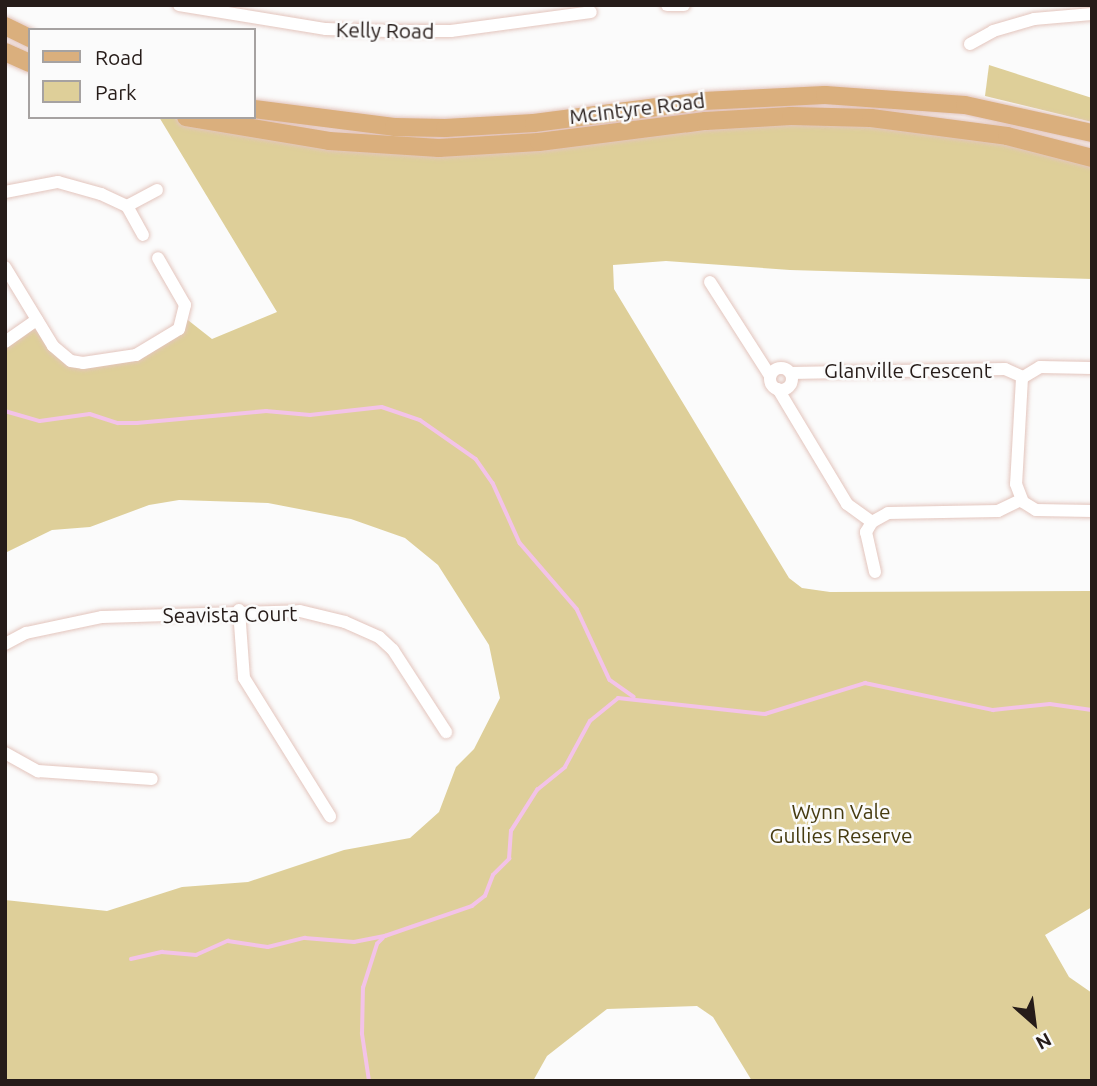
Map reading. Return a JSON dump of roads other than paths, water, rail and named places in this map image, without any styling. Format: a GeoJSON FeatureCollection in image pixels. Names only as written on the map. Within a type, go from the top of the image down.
{"type":"FeatureCollection","features":[{"type":"Feature","properties":{"kind":"main road"},"geometry":{"type":"LineString","coordinates":[[5,26],[28,37]]}},
{"type":"Feature","properties":{"kind":"main road"},"geometry":{"type":"LineString","coordinates":[[5,52],[28,62]]}},
{"type":"Feature","properties":{"kind":"main road","name":"McIntyre Road"},"geometry":{"type":"LineString","coordinates":[[256,109],[394,127],[445,128],[534,123],[703,101],[825,95],[965,105],[1092,133]]}},
{"type":"Feature","properties":{"kind":"main road","name":"McIntyre Road"},"geometry":{"type":"LineString","coordinates":[[198,119],[329,141],[439,148],[539,142],[718,120],[871,118],[1007,136],[1092,158]]}},
{"type":"Feature","properties":{"kind":"street","name":"Kelly Road"},"geometry":{"type":"LineString","coordinates":[[179,5],[326,29],[387,31],[466,29],[591,12]]}},
{"type":"Feature","properties":{"kind":"street"},"geometry":{"type":"LineString","coordinates":[[667,5],[684,5]]}},
{"type":"Feature","properties":{"kind":"street"},"geometry":{"type":"LineString","coordinates":[[970,44],[993,31],[1034,19],[1092,14]]}},
{"type":"Feature","properties":{"kind":"street"},"geometry":{"type":"LineString","coordinates":[[5,192],[58,182],[127,206],[143,235]]}},
{"type":"Feature","properties":{"kind":"street"},"geometry":{"type":"LineString","coordinates":[[127,206],[157,190]]}},
{"type":"Feature","properties":{"kind":"street"},"geometry":{"type":"LineString","coordinates":[[5,267],[53,346],[71,361],[136,355],[161,342],[178,329],[185,305],[158,258]]}},
{"type":"Feature","properties":{"kind":"street"},"geometry":{"type":"LineString","coordinates":[[710,282],[847,504],[872,522]]}},
{"type":"Feature","properties":{"kind":"street"},"geometry":{"type":"LineString","coordinates":[[5,342],[37,320]]}},
{"type":"Feature","properties":{"kind":"street"},"geometry":{"type":"LineString","coordinates":[[1092,368],[1040,367],[1023,377],[1018,395],[1016,484],[1021,500],[1040,511],[1092,511]]}},
{"type":"Feature","properties":{"kind":"street","name":"Glanville Crescent"},"geometry":{"type":"LineString","coordinates":[[770,376],[776,369],[791,373],[1005,369],[1023,377]]}},
{"type":"Feature","properties":{"kind":"street"},"geometry":{"type":"LineString","coordinates":[[778,389],[789,386],[791,373]]}},
{"type":"Feature","properties":{"kind":"street"},"geometry":{"type":"LineString","coordinates":[[875,572],[866,532],[872,522],[888,513],[998,512],[1021,500]]}},
{"type":"Feature","properties":{"kind":"street"},"geometry":{"type":"LineString","coordinates":[[239,610],[244,678],[330,816]]}},
{"type":"Feature","properties":{"kind":"street","name":"Seavista Court"},"geometry":{"type":"LineString","coordinates":[[5,644],[26,633],[102,617],[239,610],[300,611],[345,622],[379,637],[393,650],[446,732]]}},
{"type":"Feature","properties":{"kind":"street"},"geometry":{"type":"LineString","coordinates":[[5,753],[38,771],[152,779]]}},
{"type":"Feature","properties":{"kind":"waterway"},"geometry":{"type":"LineString","coordinates":[[5,411],[40,421],[90,414],[118,423],[137,423],[266,411],[310,415],[382,407],[420,420],[476,459],[493,483],[520,543],[577,609],[610,680],[634,697]]}},
{"type":"Feature","properties":{"kind":"waterway"},"geometry":{"type":"LineString","coordinates":[[131,959],[162,952],[196,955],[228,941],[268,947],[305,938],[354,942],[385,936],[472,906],[485,896],[493,875],[509,859],[511,831],[537,790],[565,767],[590,721],[618,698],[765,714],[865,683],[993,710],[1050,704],[1092,710]]}},
{"type":"Feature","properties":{"kind":"waterway"},"geometry":{"type":"LineString","coordinates":[[369,1081],[362,1034],[363,988],[377,944],[383,938]]}},
{"type":"Feature","properties":{"kind":"park label","name":"Wynn Vale Gullies Reserve"},"geometry":{"type":"Point","coordinates":[841,823]}}]}
